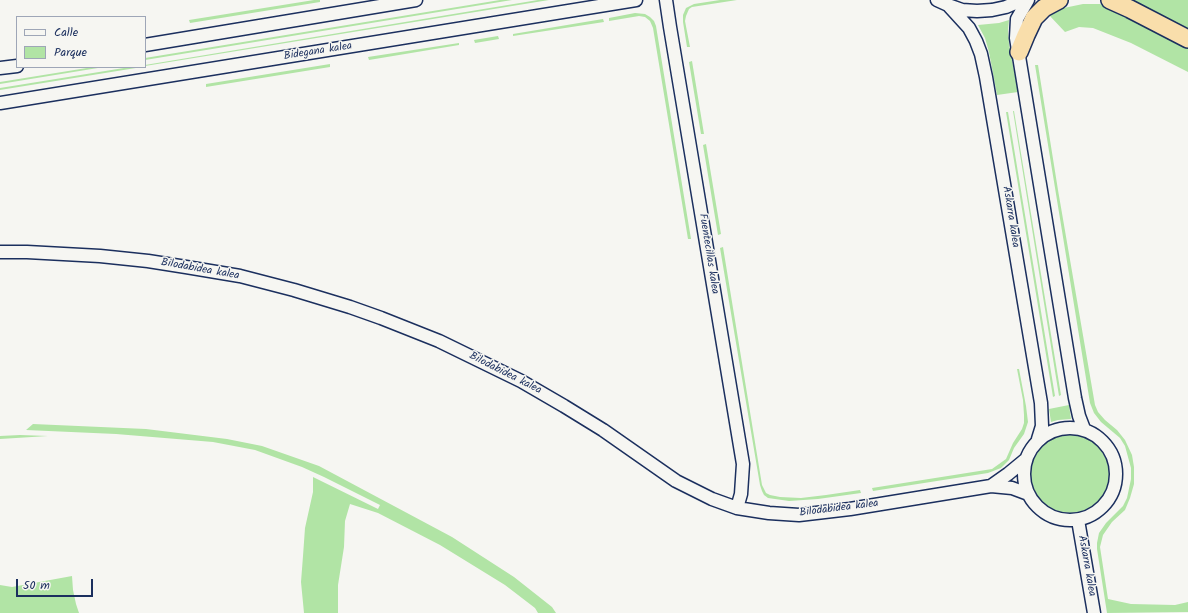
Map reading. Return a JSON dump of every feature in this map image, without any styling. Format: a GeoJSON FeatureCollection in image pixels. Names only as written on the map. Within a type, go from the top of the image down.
{"type":"FeatureCollection","features":[{"type":"Feature","properties":{"kind":"highway"},"geometry":{"type":"LineString","coordinates":[[1019,52],[1034,18],[1044,8],[1059,0]]}},
{"type":"Feature","properties":{"kind":"highway"},"geometry":{"type":"LineString","coordinates":[[1110,0],[1188,40]]}},
{"type":"Feature","properties":{"kind":"street"},"geometry":{"type":"LineString","coordinates":[[146,45],[416,0]]}},
{"type":"Feature","properties":{"kind":"street","name":"Bidegana kalea"},"geometry":{"type":"LineString","coordinates":[[0,103],[636,0]]}},
{"type":"Feature","properties":{"kind":"street","name":"Fuentecillas kalea"},"geometry":{"type":"LineString","coordinates":[[666,0],[743,464],[741,494],[737,508]]}},
{"type":"Feature","properties":{"kind":"street"},"geometry":{"type":"LineString","coordinates":[[937,0],[962,10],[977,11],[1006,7],[1022,0]]}},
{"type":"Feature","properties":{"kind":"street"},"geometry":{"type":"LineString","coordinates":[[1028,0],[1017,19],[1016,38],[1075,398],[1084,429]]}},
{"type":"Feature","properties":{"kind":"street","name":"Askarra kalea"},"geometry":{"type":"LineString","coordinates":[[948,5],[969,28],[976,41],[992,109],[1041,403],[1042,426],[1038,439]]}},
{"type":"Feature","properties":{"kind":"street"},"geometry":{"type":"LineString","coordinates":[[0,68],[16,66]]}},
{"type":"Feature","properties":{"kind":"street","name":"Bilodabidea kalea"},"geometry":{"type":"LineString","coordinates":[[0,252],[100,256],[148,261],[240,276],[350,307],[439,341],[522,381],[603,430],[676,481],[712,499],[737,508],[769,513],[798,515],[991,486],[1012,488],[1028,494]]}},
{"type":"Feature","properties":{"kind":"street"},"geometry":{"type":"LineString","coordinates":[[1072,427],[1084,429],[1098,436],[1109,447],[1116,461],[1117,476],[1114,492],[1105,505],[1093,514],[1078,520],[1054,518],[1035,504],[1028,494],[1023,477],[1025,460],[1038,439],[1048,432],[1060,428],[1072,427]]}},
{"type":"Feature","properties":{"kind":"street","name":"Bilodabidea kalea"},"geometry":{"type":"LineString","coordinates":[[991,486],[1025,460]]}},
{"type":"Feature","properties":{"kind":"street","name":"Askarra kalea"},"geometry":{"type":"LineString","coordinates":[[1078,520],[1094,613]]}},
{"type":"Feature","properties":{"kind":"green space"},"geometry":{"type":"Polygon","coordinates":[[[320,0],[320,2],[190,23],[189,20],[320,0]]]}},
{"type":"Feature","properties":{"kind":"green space"},"geometry":{"type":"Polygon","coordinates":[[[500,0],[512,0],[146,60],[146,58],[500,0]]]}},
{"type":"Feature","properties":{"kind":"green space"},"geometry":{"type":"Polygon","coordinates":[[[538,0],[549,0],[146,66],[538,0]]]}},
{"type":"Feature","properties":{"kind":"green space"},"geometry":{"type":"Polygon","coordinates":[[[720,0],[737,0],[692,7],[689,9],[685,21],[690,47],[687,47],[683,22],[683,15],[686,8],[694,4],[720,0]]]}},
{"type":"Feature","properties":{"kind":"green space"},"geometry":{"type":"Polygon","coordinates":[[[1124,0],[1188,0],[1188,32],[1124,0]]]}},
{"type":"Feature","properties":{"kind":"green space"},"geometry":{"type":"Polygon","coordinates":[[[1083,4],[1100,4],[1124,13],[1188,47],[1188,72],[1131,43],[1093,28],[1079,27],[1065,32],[1049,15],[1059,9],[1083,4]]]}},
{"type":"Feature","properties":{"kind":"green space"},"geometry":{"type":"Polygon","coordinates":[[[635,13],[645,14],[650,17],[656,26],[691,239],[688,239],[653,28],[650,21],[645,17],[639,16],[609,21],[609,18],[635,13]]]}},
{"type":"Feature","properties":{"kind":"green space"},"geometry":{"type":"Polygon","coordinates":[[[603,19],[604,22],[513,36],[513,34],[603,19]]]}},
{"type":"Feature","properties":{"kind":"green space"},"geometry":{"type":"Polygon","coordinates":[[[1009,20],[1009,44],[1018,92],[997,95],[989,52],[985,38],[978,25],[999,23],[1009,20]]]}},
{"type":"Feature","properties":{"kind":"green space"},"geometry":{"type":"Polygon","coordinates":[[[498,36],[499,39],[475,43],[474,40],[498,36]]]}},
{"type":"Feature","properties":{"kind":"green space"},"geometry":{"type":"Polygon","coordinates":[[[459,43],[459,45],[369,60],[368,57],[459,43]]]}},
{"type":"Feature","properties":{"kind":"green space"},"geometry":{"type":"Polygon","coordinates":[[[692,61],[704,134],[701,134],[689,62],[692,61]]]}},
{"type":"Feature","properties":{"kind":"green space"},"geometry":{"type":"Polygon","coordinates":[[[330,64],[330,67],[206,87],[206,84],[330,64]]]}},
{"type":"Feature","properties":{"kind":"green space"},"geometry":{"type":"Polygon","coordinates":[[[1035,65],[1038,65],[1095,405],[1098,412],[1125,440],[1132,455],[1134,467],[1134,484],[1125,510],[1112,522],[1103,535],[1100,547],[1108,599],[1131,604],[1175,605],[1188,602],[1188,612],[1107,613],[1097,543],[1099,533],[1106,523],[1123,506],[1127,498],[1131,479],[1131,468],[1125,446],[1120,438],[1101,422],[1094,413],[1090,403],[1035,65]]]}},
{"type":"Feature","properties":{"kind":"green space"},"geometry":{"type":"Polygon","coordinates":[[[87,68],[98,68],[0,84],[0,82],[87,68]]]}},
{"type":"Feature","properties":{"kind":"green space"},"geometry":{"type":"Polygon","coordinates":[[[124,68],[136,68],[0,90],[0,88],[124,68]]]}},
{"type":"Feature","properties":{"kind":"green space"},"geometry":{"type":"Polygon","coordinates":[[[1013,111],[1061,395],[1059,396],[1013,111]]]}},
{"type":"Feature","properties":{"kind":"green space"},"geometry":{"type":"Polygon","coordinates":[[[1006,112],[1008,112],[1055,396],[1053,397],[1006,112]]]}},
{"type":"Feature","properties":{"kind":"green space"},"geometry":{"type":"Polygon","coordinates":[[[706,144],[721,234],[718,235],[703,145],[706,144]]]}},
{"type":"Feature","properties":{"kind":"green space"},"geometry":{"type":"Polygon","coordinates":[[[723,247],[762,485],[766,493],[780,497],[801,498],[860,490],[861,493],[818,499],[789,501],[768,498],[764,495],[760,485],[720,248],[723,247]]]}},
{"type":"Feature","properties":{"kind":"green space"},"geometry":{"type":"Polygon","coordinates":[[[1017,369],[1019,369],[1028,422],[1024,434],[1014,448],[1009,460],[1001,468],[988,473],[873,491],[872,488],[992,469],[1006,459],[1024,423],[1023,400],[1017,369]]]}},
{"type":"Feature","properties":{"kind":"green space"},"geometry":{"type":"Polygon","coordinates":[[[1069,405],[1071,419],[1051,422],[1049,409],[1069,405]]]}},
{"type":"Feature","properties":{"kind":"green space"},"geometry":{"type":"Polygon","coordinates":[[[33,424],[146,429],[227,439],[262,446],[319,466],[452,537],[514,577],[552,607],[556,613],[538,613],[535,608],[505,585],[440,545],[378,513],[350,504],[345,521],[344,547],[338,585],[338,613],[304,613],[301,582],[305,528],[313,492],[313,477],[378,509],[380,505],[302,467],[255,450],[213,442],[116,434],[26,430],[33,424]]]}},
{"type":"Feature","properties":{"kind":"green space"},"geometry":{"type":"Polygon","coordinates":[[[1070,435],[1085,438],[1098,446],[1106,459],[1109,474],[1106,489],[1098,502],[1085,510],[1070,513],[1055,510],[1042,502],[1034,489],[1031,474],[1034,459],[1042,446],[1055,438],[1070,435]]]}},
{"type":"Feature","properties":{"kind":"green space"},"geometry":{"type":"Polygon","coordinates":[[[0,436],[48,436],[0,439],[0,436]]]}},
{"type":"Feature","properties":{"kind":"green space"},"geometry":{"type":"Polygon","coordinates":[[[72,576],[73,590],[79,613],[0,613],[0,585],[12,587],[72,576]]]}}]}
